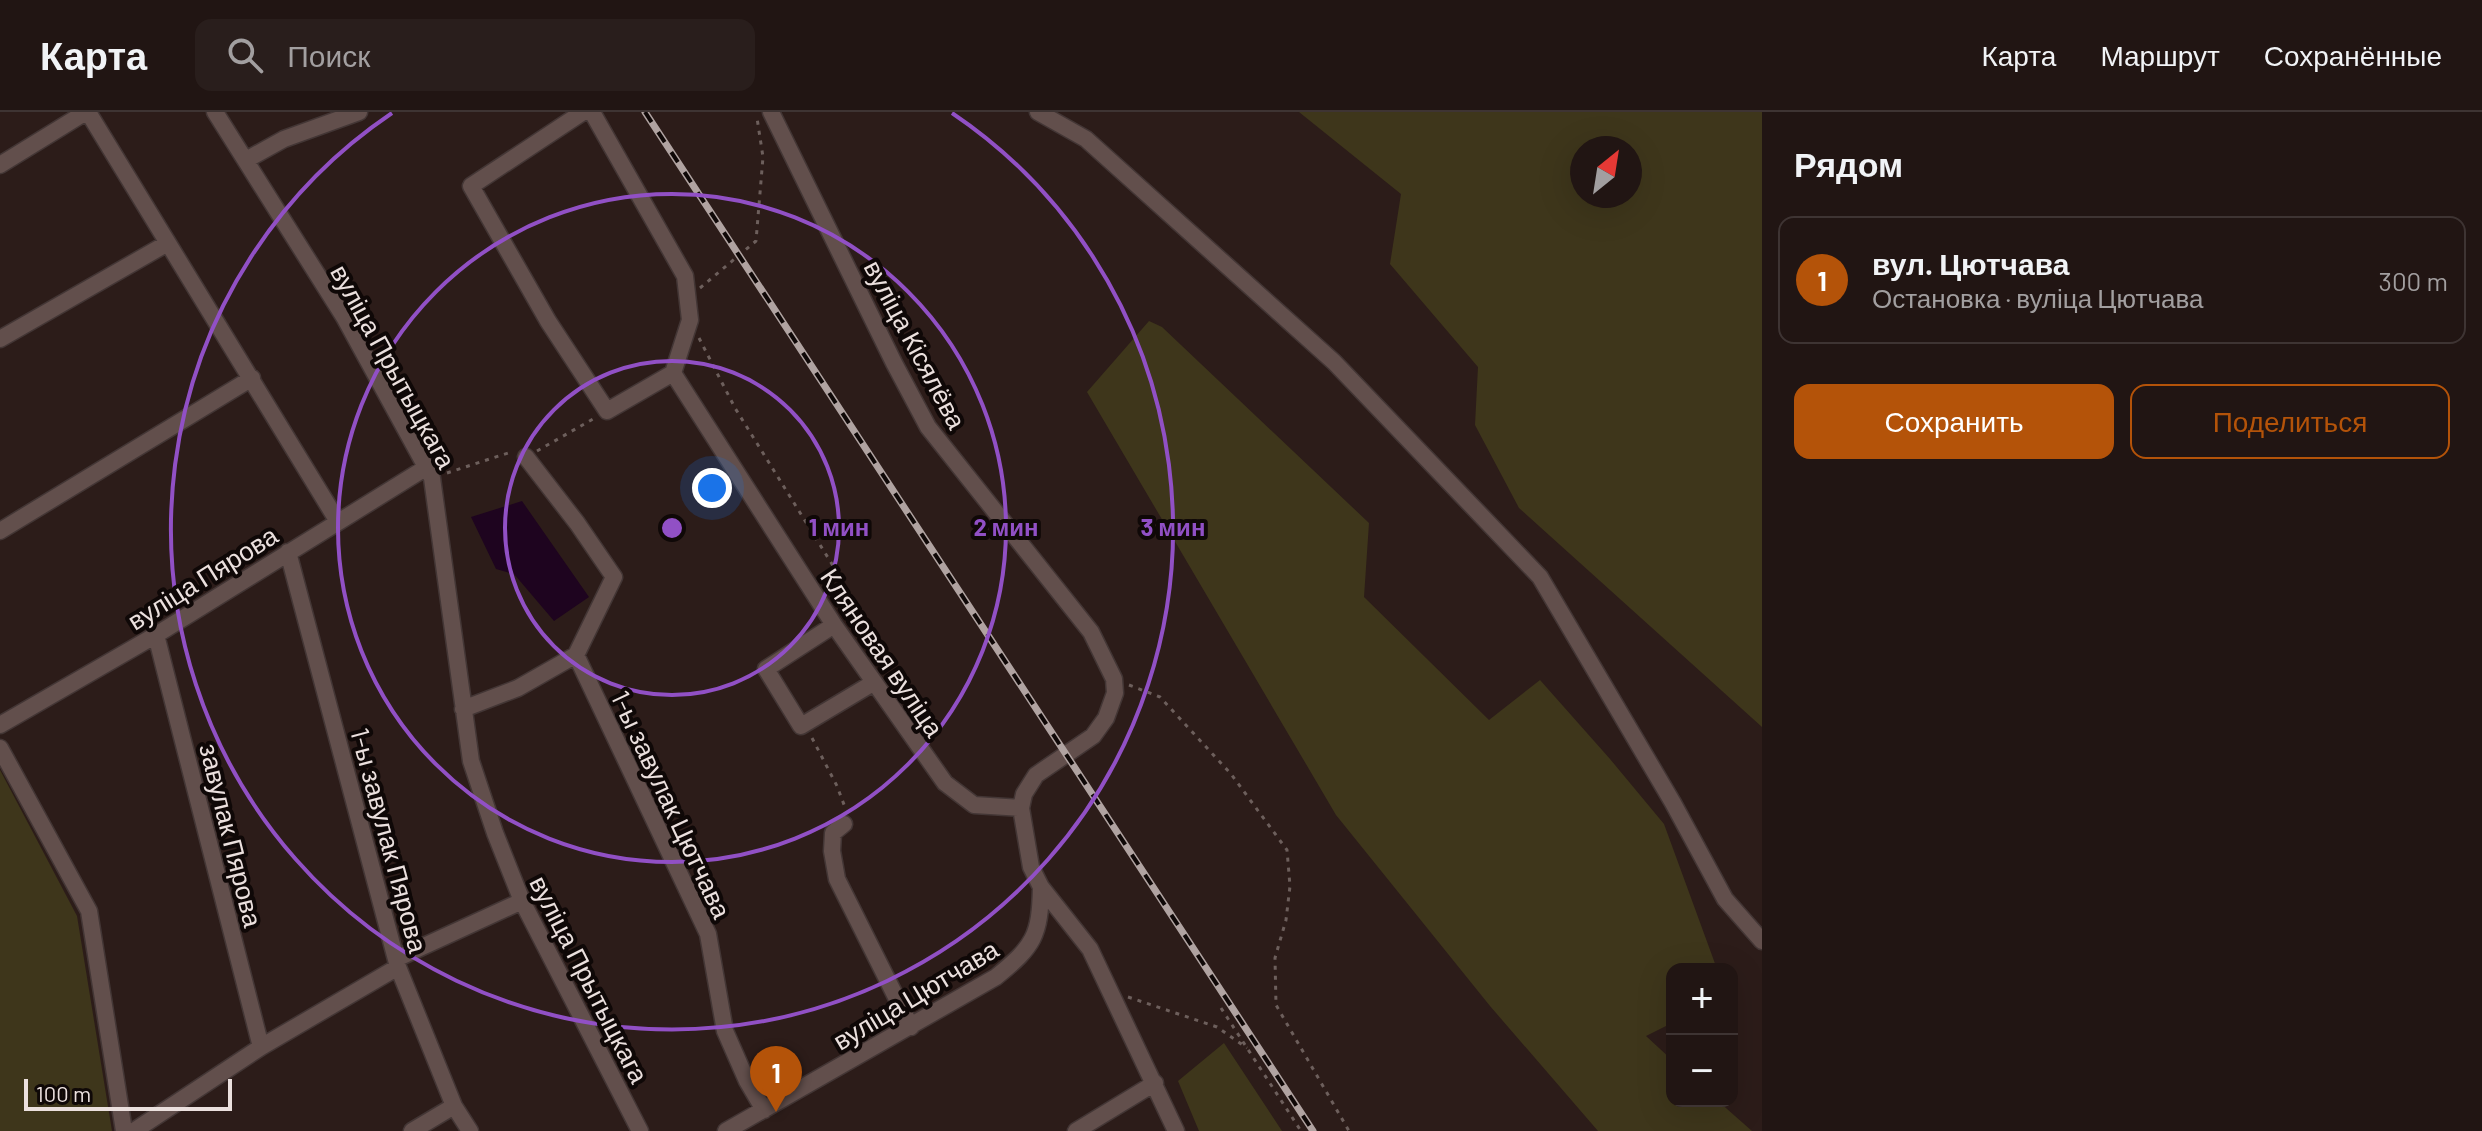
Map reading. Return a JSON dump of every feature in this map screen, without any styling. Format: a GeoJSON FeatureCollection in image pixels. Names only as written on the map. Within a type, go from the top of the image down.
{"type":"FeatureCollection","features":[{"type":"Feature","properties":{"kind":"street"},"geometry":{"type":"LineString","coordinates":[[0,165],[87,112],[337,520]]}},
{"type":"Feature","properties":{"kind":"street","name":"вуліца Прытыцкага"},"geometry":{"type":"LineString","coordinates":[[215,112],[344,317],[432,478],[471,761],[522,901],[640,1131]]}},
{"type":"Feature","properties":{"kind":"street"},"geometry":{"type":"LineString","coordinates":[[246,160],[284,139],[359,112]]}},
{"type":"Feature","properties":{"kind":"street"},"geometry":{"type":"LineString","coordinates":[[583,112],[471,186],[548,321],[607,411],[673,373],[690,320],[689,299],[685,276],[592,112]]}},
{"type":"Feature","properties":{"kind":"street","name":"вуліца Кісялёва"},"geometry":{"type":"LineString","coordinates":[[771,112],[928,427],[1091,632],[1114,679]]}},
{"type":"Feature","properties":{"kind":"street"},"geometry":{"type":"LineString","coordinates":[[1038,112],[1086,139],[1334,362],[1540,577],[1673,803],[1725,899],[1762,941]]}},
{"type":"Feature","properties":{"kind":"street"},"geometry":{"type":"LineString","coordinates":[[0,339],[166,244]]}},
{"type":"Feature","properties":{"kind":"street","name":"Кляновая вуліца"},"geometry":{"type":"LineString","coordinates":[[673,373],[834,625],[945,783],[974,805],[1021,808]]}},
{"type":"Feature","properties":{"kind":"street"},"geometry":{"type":"LineString","coordinates":[[0,531],[252,378]]}},
{"type":"Feature","properties":{"kind":"street"},"geometry":{"type":"LineString","coordinates":[[463,709],[518,688],[576,655],[614,577],[526,457]]}},
{"type":"Feature","properties":{"kind":"street","name":"вуліца Пярова"},"geometry":{"type":"LineString","coordinates":[[0,725],[156,635],[427,467]]}},
{"type":"Feature","properties":{"kind":"street","name":"1-ы завулак Пярова"},"geometry":{"type":"LineString","coordinates":[[288,552],[398,962],[454,1106],[470,1131]]}},
{"type":"Feature","properties":{"kind":"street"},"geometry":{"type":"LineString","coordinates":[[834,625],[766,669],[801,726],[873,683]]}},
{"type":"Feature","properties":{"kind":"street","name":"завулак Пярова"},"geometry":{"type":"LineString","coordinates":[[156,635],[261,1047]]}},
{"type":"Feature","properties":{"kind":"street","name":"1-ы завулак Цютчава"},"geometry":{"type":"LineString","coordinates":[[576,655],[708,934],[725,1031],[747,1081],[764,1110]]}},
{"type":"Feature","properties":{"kind":"street"},"geometry":{"type":"LineString","coordinates":[[1114,679],[1115,693],[1106,718],[1093,736],[1036,775],[1024,794],[1021,808],[1031,867],[1041,887],[1090,949],[1176,1131]]}},
{"type":"Feature","properties":{"kind":"street"},"geometry":{"type":"LineString","coordinates":[[0,748],[89,911],[124,1131]]}},
{"type":"Feature","properties":{"kind":"street"},"geometry":{"type":"LineString","coordinates":[[844,824],[833,833],[832,851],[837,879],[911,1027]]}},
{"type":"Feature","properties":{"kind":"street","name":"вуліца Цютчава"},"geometry":{"type":"LineString","coordinates":[[726,1131],[996,977],[1022,956],[1035,938],[1041,887]]}},
{"type":"Feature","properties":{"kind":"street"},"geometry":{"type":"LineString","coordinates":[[134,1131],[398,962],[522,901]]}},
{"type":"Feature","properties":{"kind":"street"},"geometry":{"type":"LineString","coordinates":[[1076,1131],[1155,1083]]}},
{"type":"Feature","properties":{"kind":"street"},"geometry":{"type":"LineString","coordinates":[[412,1131],[454,1106]]}},
{"type":"Feature","properties":{"kind":"path"},"geometry":{"type":"LineString","coordinates":[[689,299],[756,241],[763,157],[756,112]]}},
{"type":"Feature","properties":{"kind":"path"},"geometry":{"type":"LineString","coordinates":[[690,320],[735,408],[840,577],[864,636],[879,662]]}},
{"type":"Feature","properties":{"kind":"path"},"geometry":{"type":"LineString","coordinates":[[1114,679],[1160,697],[1231,774],[1287,850],[1290,886],[1286,920],[1275,958],[1276,1005],[1349,1131]]}},
{"type":"Feature","properties":{"kind":"path"},"geometry":{"type":"LineString","coordinates":[[801,726],[810,734],[837,786],[846,808],[844,824]]}},
{"type":"Feature","properties":{"kind":"path"},"geometry":{"type":"LineString","coordinates":[[1110,990],[1143,1004],[1217,1027],[1247,1048]]}},
{"type":"Feature","properties":{"kind":"path"},"geometry":{"type":"LineString","coordinates":[[1221,1008],[1301,1131]]}},
{"type":"Feature","properties":{"kind":"shaded area"},"geometry":{"type":"Polygon","coordinates":[[[1299,112],[1762,112],[1762,727],[1519,508],[1475,425],[1478,367],[1390,264],[1401,194],[1299,112]]]}},
{"type":"Feature","properties":{"kind":"shaded area"},"geometry":{"type":"Polygon","coordinates":[[[1149,321],[1162,327],[1369,523],[1364,597],[1489,720],[1540,680],[1664,824],[1715,963],[1666,963],[1666,1026],[1646,1036],[1666,1054],[1666,1107],[1725,1107],[1752,1131],[1598,1131],[1490,1006],[1336,815],[1087,392],[1149,321]]]}},
{"type":"Feature","properties":{"kind":"shaded area"},"geometry":{"type":"Polygon","coordinates":[[[522,501],[589,597],[554,621],[514,574],[496,569],[471,517],[522,501]]]}},
{"type":"Feature","properties":{"kind":"shaded area"},"geometry":{"type":"Polygon","coordinates":[[[0,770],[77,916],[112,1131],[0,1131],[0,770]]]}},
{"type":"Feature","properties":{"kind":"shaded area"},"geometry":{"type":"Polygon","coordinates":[[[1224,1043],[1282,1131],[1199,1131],[1178,1081],[1224,1043]]]}},
{"type":"Feature","properties":{"kind":"railway"},"geometry":{"type":"LineString","coordinates":[[645,112],[1313,1131]]}},
{"type":"Feature","properties":{"kind":"place","name":"вул. Цютчава"},"geometry":{"type":"Point","coordinates":[776,1112]}}]}
